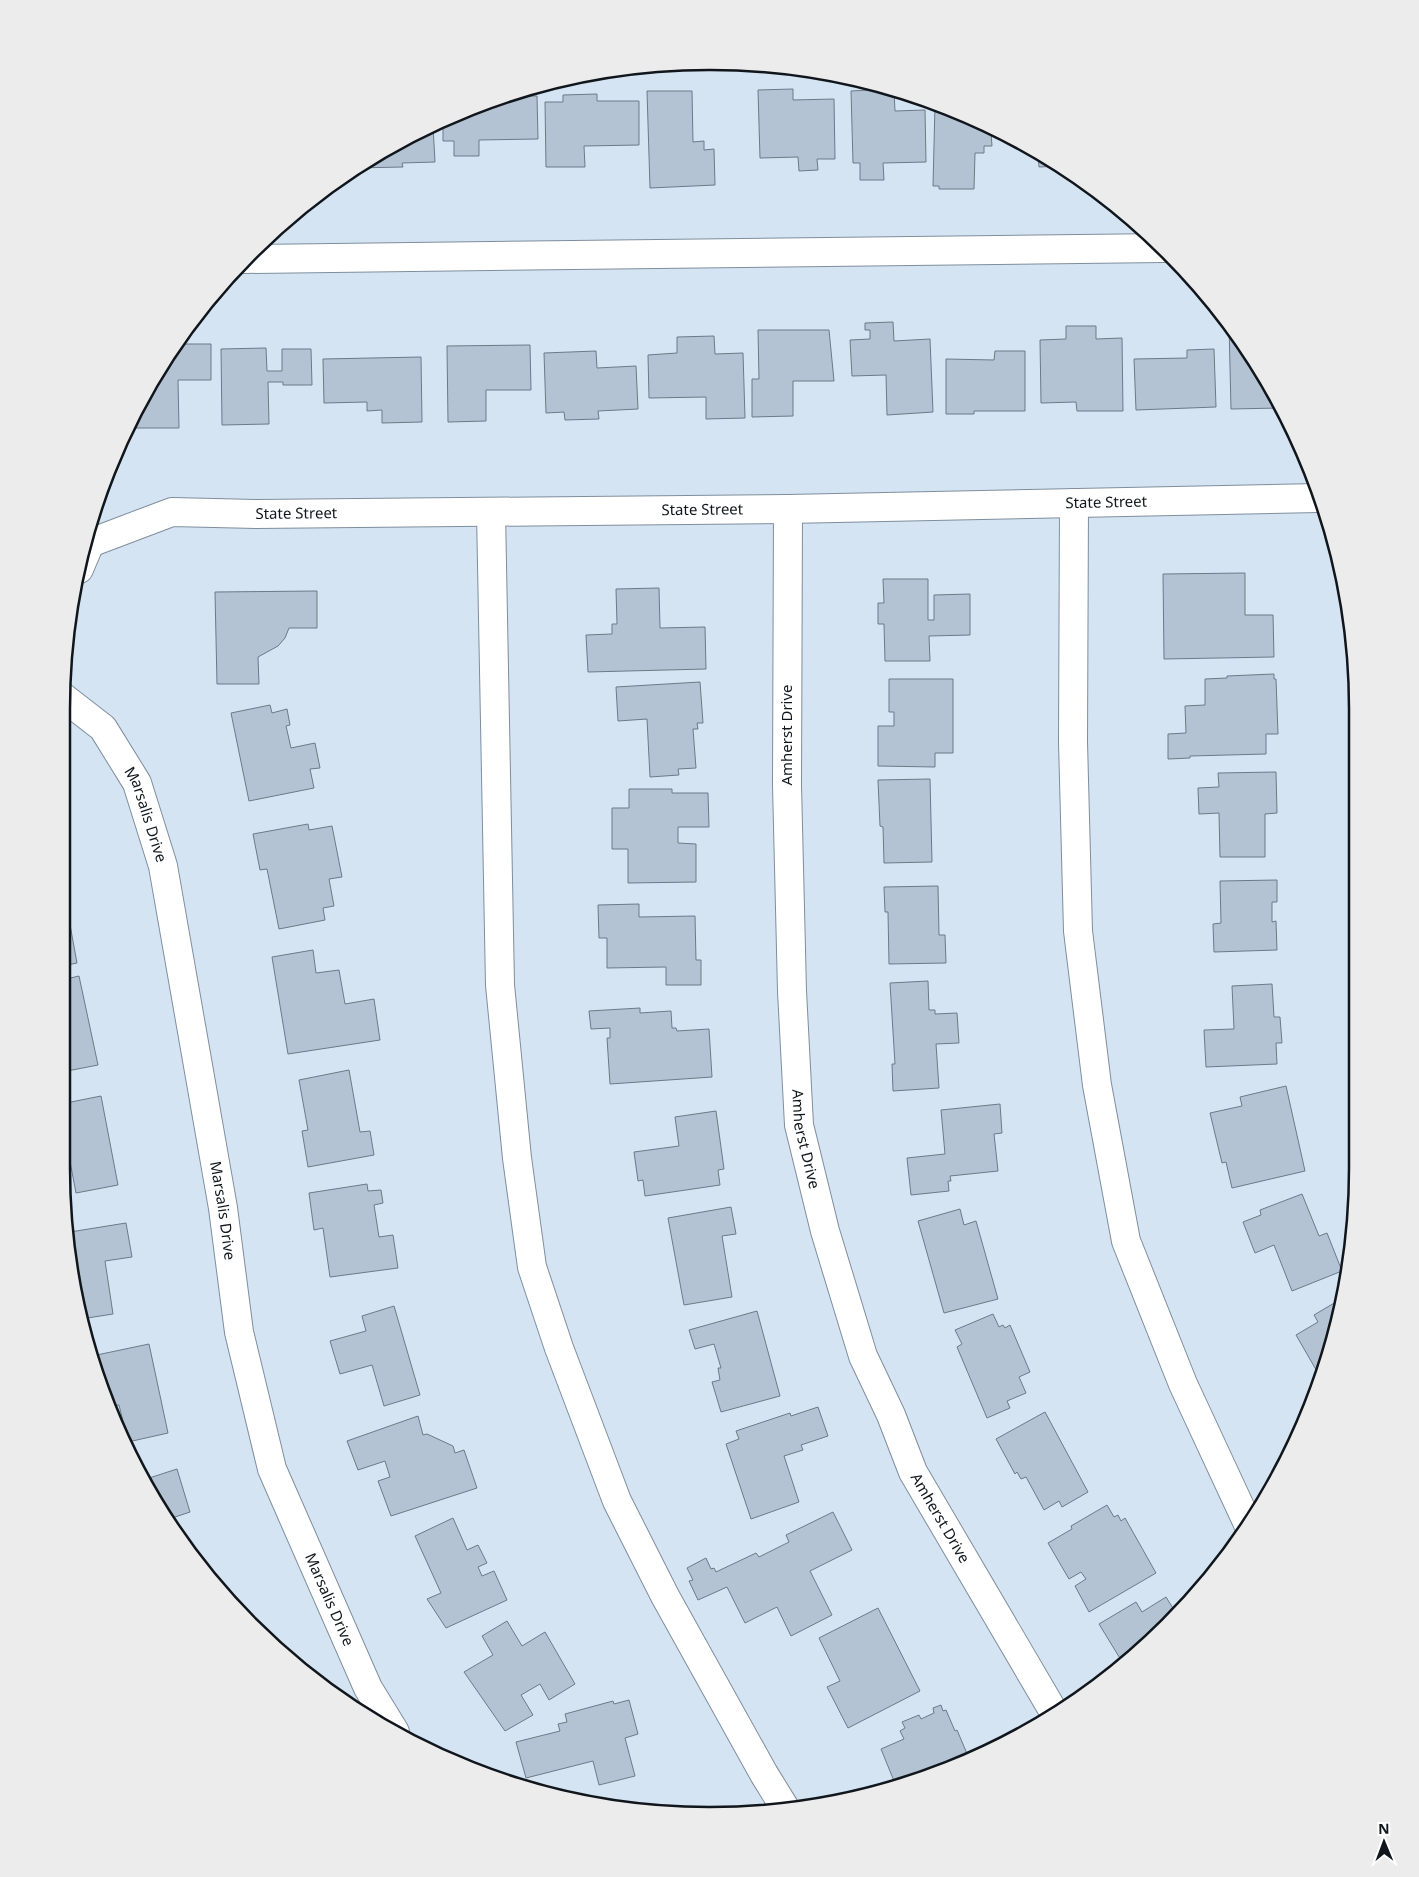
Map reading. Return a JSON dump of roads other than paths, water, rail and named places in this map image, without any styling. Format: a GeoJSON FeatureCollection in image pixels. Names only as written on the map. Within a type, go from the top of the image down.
{"type":"FeatureCollection","features":[{"type":"Feature","properties":{"kind":"street"},"geometry":{"type":"LineString","coordinates":[[255,259],[1152,248]]}},
{"type":"Feature","properties":{"kind":"street","name":"State Street"},"geometry":{"type":"LineString","coordinates":[[94,538],[172,512],[256,514],[788,509],[1313,498]]}},
{"type":"Feature","properties":{"kind":"street"},"geometry":{"type":"LineString","coordinates":[[1074,503],[1073,742],[1078,931],[1097,1085],[1126,1242],[1182,1384],[1245,1517]]}},
{"type":"Feature","properties":{"kind":"street","name":"Amherst Drive"},"geometry":{"type":"LineString","coordinates":[[788,509],[787,785],[792,991],[799,1125],[825,1231],[863,1356],[891,1416],[913,1472],[1051,1707]]}},
{"type":"Feature","properties":{"kind":"street"},"geometry":{"type":"LineString","coordinates":[[491,512],[500,985],[517,1158],[532,1267],[559,1348],[617,1501],[665,1596],[782,1803]]}},
{"type":"Feature","properties":{"kind":"street","name":"Marsalis Drive"},"geometry":{"type":"LineString","coordinates":[[70,703],[103,728],[137,783],[163,866],[223,1208],[239,1332],[272,1469],[368,1688],[387,1719]]}}]}
